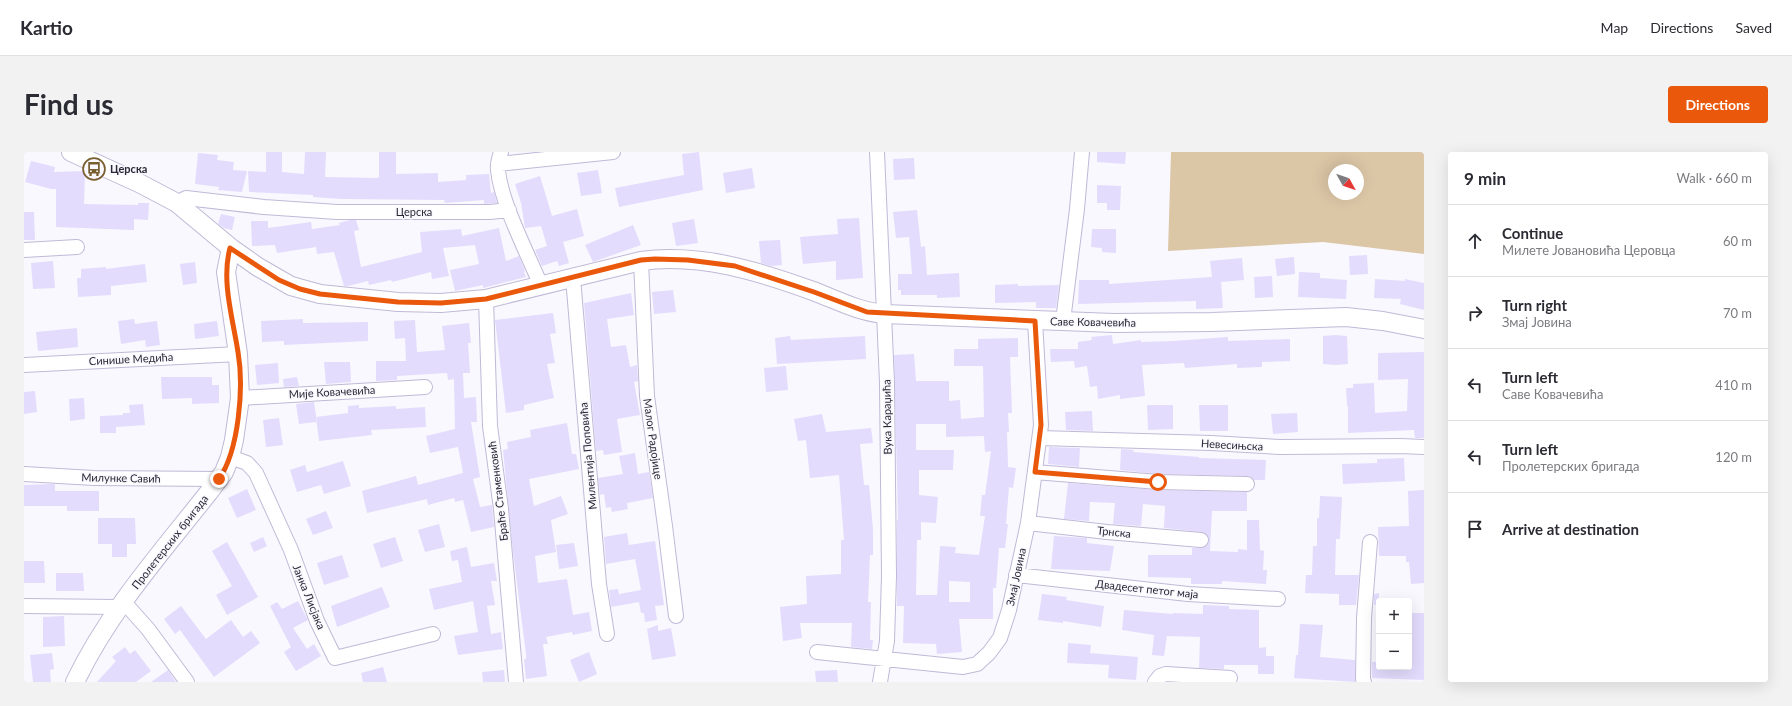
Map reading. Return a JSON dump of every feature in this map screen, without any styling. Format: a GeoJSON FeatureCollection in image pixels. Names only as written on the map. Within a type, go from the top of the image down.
{"type":"FeatureCollection","features":[{"type":"Feature","properties":{"kind":"street","name":"Саве Ковачевића"},"geometry":{"type":"LineString","coordinates":[[71,152],[142,184],[177,203],[230,248],[279,280],[300,289],[320,294],[398,302],[441,303],[486,299],[641,260],[688,260],[735,266],[814,292],[867,312],[885,314],[1114,323],[1212,322],[1346,317],[1383,321],[1424,329]]}},
{"type":"Feature","properties":{"kind":"street"},"geometry":{"type":"LineString","coordinates":[[541,286],[509,210],[501,185],[499,158],[613,152]]}},
{"type":"Feature","properties":{"kind":"street","name":"Вука Караџића"},"geometry":{"type":"LineString","coordinates":[[877,152],[887,383],[887,641],[880,682]]}},
{"type":"Feature","properties":{"kind":"street"},"geometry":{"type":"LineString","coordinates":[[1063,321],[1077,209],[1082,152]]}},
{"type":"Feature","properties":{"kind":"street","name":"Церска"},"geometry":{"type":"LineString","coordinates":[[177,203],[186,198],[264,207],[337,212],[490,212],[509,210]]}},
{"type":"Feature","properties":{"kind":"street"},"geometry":{"type":"LineString","coordinates":[[24,250],[78,247]]}},
{"type":"Feature","properties":{"kind":"street","name":"Пролетерских бригада"},"geometry":{"type":"LineString","coordinates":[[75,682],[97,641],[121,604],[219,479],[230,457],[240,398],[238,354],[226,272],[230,248]]}},
{"type":"Feature","properties":{"kind":"street","name":"Малог Радојице"},"geometry":{"type":"LineString","coordinates":[[641,260],[647,396],[676,616]]}},
{"type":"Feature","properties":{"kind":"street","name":"Милентија Поповића"},"geometry":{"type":"LineString","coordinates":[[573,278],[599,584],[607,634]]}},
{"type":"Feature","properties":{"kind":"street","name":"Браће Стаменковић"},"geometry":{"type":"LineString","coordinates":[[486,299],[490,426],[501,509],[516,682]]}},
{"type":"Feature","properties":{"kind":"street","name":"Змај Јовина"},"geometry":{"type":"LineString","coordinates":[[817,652],[963,667],[976,664],[989,653],[1000,638],[1009,610],[1028,523],[1040,438],[1041,425],[1035,321]]}},
{"type":"Feature","properties":{"kind":"street","name":"Синише Медића"},"geometry":{"type":"LineString","coordinates":[[24,365],[238,354]]}},
{"type":"Feature","properties":{"kind":"street","name":"Мије Ковачевића"},"geometry":{"type":"LineString","coordinates":[[240,398],[425,388]]}},
{"type":"Feature","properties":{"kind":"street","name":"Невесињска"},"geometry":{"type":"LineString","coordinates":[[1040,438],[1211,443],[1280,447],[1400,446],[1424,448]]}},
{"type":"Feature","properties":{"kind":"street","name":"Јанка Лисјака"},"geometry":{"type":"LineString","coordinates":[[230,457],[248,463],[256,473],[291,550],[317,621],[335,658],[433,634]]}},
{"type":"Feature","properties":{"kind":"street"},"geometry":{"type":"LineString","coordinates":[[1035,472],[1158,482],[1247,484]]}},
{"type":"Feature","properties":{"kind":"street","name":"Милунке Савић"},"geometry":{"type":"LineString","coordinates":[[24,474],[94,478],[219,479]]}},
{"type":"Feature","properties":{"kind":"street","name":"Трнска"},"geometry":{"type":"LineString","coordinates":[[1028,523],[1107,532],[1201,540]]}},
{"type":"Feature","properties":{"kind":"street"},"geometry":{"type":"LineString","coordinates":[[1364,682],[1364,618],[1370,542]]}},
{"type":"Feature","properties":{"kind":"street","name":"Двадесет петог маја"},"geometry":{"type":"LineString","coordinates":[[1016,575],[1188,594],[1278,599]]}},
{"type":"Feature","properties":{"kind":"street"},"geometry":{"type":"LineString","coordinates":[[24,606],[121,604],[148,629],[187,682]]}},
{"type":"Feature","properties":{"kind":"street"},"geometry":{"type":"LineString","coordinates":[[1155,682],[1160,676],[1166,674],[1230,678]]}},
{"type":"Feature","properties":{"kind":"shaded area"},"geometry":{"type":"Polygon","coordinates":[[[1171,152],[1424,152],[1424,254],[1323,242],[1168,251],[1171,152]]]}},
{"type":"Feature","properties":{"kind":"building"},"geometry":{"type":"Polygon","coordinates":[[[266,152],[282,152],[282,172],[304,174],[305,152],[326,152],[325,177],[377,178],[379,177],[379,152],[396,152],[396,174],[438,173],[438,182],[466,180],[466,175],[489,174],[491,193],[494,192],[497,203],[484,204],[484,200],[445,203],[444,200],[342,199],[313,197],[313,195],[249,192],[248,171],[266,172],[266,152]]]}},
{"type":"Feature","properties":{"kind":"building"},"geometry":{"type":"Polygon","coordinates":[[[699,152],[703,190],[619,207],[615,188],[684,175],[682,154],[699,152]]]}},
{"type":"Feature","properties":{"kind":"building"},"geometry":{"type":"Polygon","coordinates":[[[1097,152],[1126,152],[1125,164],[1097,162],[1097,152]]]}},
{"type":"Feature","properties":{"kind":"building"},"geometry":{"type":"Polygon","coordinates":[[[198,153],[218,155],[217,160],[234,162],[233,170],[247,171],[242,192],[218,190],[219,187],[195,184],[198,153]]]}},
{"type":"Feature","properties":{"kind":"building"},"geometry":{"type":"Polygon","coordinates":[[[914,158],[915,179],[894,180],[893,159],[914,158]]]}},
{"type":"Feature","properties":{"kind":"building"},"geometry":{"type":"Polygon","coordinates":[[[31,161],[55,167],[54,172],[85,171],[84,204],[138,205],[138,203],[149,203],[148,220],[134,219],[134,230],[56,227],[56,189],[25,182],[31,161]]]}},
{"type":"Feature","properties":{"kind":"building"},"geometry":{"type":"Polygon","coordinates":[[[752,168],[755,188],[726,193],[723,173],[752,168]]]}},
{"type":"Feature","properties":{"kind":"building"},"geometry":{"type":"Polygon","coordinates":[[[598,170],[602,193],[581,196],[577,173],[598,170]]]}},
{"type":"Feature","properties":{"kind":"building"},"geometry":{"type":"Polygon","coordinates":[[[540,176],[552,216],[577,209],[584,236],[563,242],[569,263],[559,266],[557,261],[542,266],[535,250],[547,246],[541,226],[525,228],[521,203],[515,184],[540,176]]]}},
{"type":"Feature","properties":{"kind":"building"},"geometry":{"type":"Polygon","coordinates":[[[1097,185],[1121,186],[1120,210],[1107,210],[1107,203],[1097,203],[1097,185]]]}},
{"type":"Feature","properties":{"kind":"building"},"geometry":{"type":"Polygon","coordinates":[[[917,210],[921,247],[925,246],[927,275],[959,273],[960,297],[937,298],[937,295],[901,295],[901,290],[898,290],[898,274],[912,274],[909,237],[896,238],[893,212],[917,210]]]}},
{"type":"Feature","properties":{"kind":"building"},"geometry":{"type":"Polygon","coordinates":[[[24,212],[34,212],[35,240],[24,240],[24,212]]]}},
{"type":"Feature","properties":{"kind":"building"},"geometry":{"type":"Polygon","coordinates":[[[221,214],[235,217],[232,230],[224,228],[218,224],[221,214]]]}},
{"type":"Feature","properties":{"kind":"building"},"geometry":{"type":"Polygon","coordinates":[[[859,218],[863,278],[836,280],[836,261],[803,264],[800,237],[838,234],[837,219],[859,218]]]}},
{"type":"Feature","properties":{"kind":"building"},"geometry":{"type":"Polygon","coordinates":[[[694,219],[698,243],[676,246],[672,223],[694,219]]]}},
{"type":"Feature","properties":{"kind":"building"},"geometry":{"type":"Polygon","coordinates":[[[356,220],[359,230],[354,231],[361,267],[422,252],[420,232],[461,229],[462,236],[499,228],[506,261],[519,256],[526,277],[483,288],[483,285],[455,291],[450,270],[479,264],[475,245],[443,248],[449,276],[432,279],[431,272],[392,282],[391,280],[369,285],[368,281],[344,286],[334,252],[317,254],[316,247],[277,253],[275,245],[252,246],[251,221],[268,221],[268,228],[311,222],[312,229],[340,225],[339,223],[356,220]]]}},
{"type":"Feature","properties":{"kind":"building"},"geometry":{"type":"Polygon","coordinates":[[[633,225],[641,245],[593,262],[585,245],[633,225]]]}},
{"type":"Feature","properties":{"kind":"building"},"geometry":{"type":"Polygon","coordinates":[[[1092,229],[1116,229],[1116,253],[1102,252],[1102,248],[1091,247],[1092,229]]]}},
{"type":"Feature","properties":{"kind":"building"},"geometry":{"type":"Polygon","coordinates":[[[780,240],[782,265],[771,266],[761,263],[759,241],[780,240]]]}},
{"type":"Feature","properties":{"kind":"building"},"geometry":{"type":"Polygon","coordinates":[[[1367,255],[1368,274],[1350,275],[1349,256],[1367,255]]]}},
{"type":"Feature","properties":{"kind":"building"},"geometry":{"type":"Polygon","coordinates":[[[1294,257],[1295,274],[1277,276],[1275,259],[1294,257]]]}},
{"type":"Feature","properties":{"kind":"building"},"geometry":{"type":"Polygon","coordinates":[[[1242,258],[1244,280],[1221,282],[1223,308],[1196,309],[1196,301],[1078,304],[1079,280],[1109,280],[1109,284],[1212,277],[1210,261],[1242,258]]]}},
{"type":"Feature","properties":{"kind":"building"},"geometry":{"type":"Polygon","coordinates":[[[53,261],[55,288],[33,289],[31,263],[53,261]]]}},
{"type":"Feature","properties":{"kind":"building"},"geometry":{"type":"Polygon","coordinates":[[[195,262],[197,283],[183,285],[180,264],[195,262]]]}},
{"type":"Feature","properties":{"kind":"building"},"geometry":{"type":"Polygon","coordinates":[[[145,264],[147,282],[111,286],[111,295],[78,297],[77,278],[81,278],[81,269],[106,267],[106,269],[145,264]]]}},
{"type":"Feature","properties":{"kind":"building"},"geometry":{"type":"Polygon","coordinates":[[[1299,272],[1320,273],[1320,278],[1347,280],[1346,299],[1298,297],[1299,272]]]}},
{"type":"Feature","properties":{"kind":"building"},"geometry":{"type":"Polygon","coordinates":[[[1272,276],[1273,297],[1255,298],[1254,277],[1272,276]]]}},
{"type":"Feature","properties":{"kind":"building"},"geometry":{"type":"Polygon","coordinates":[[[1375,279],[1405,281],[1405,279],[1424,283],[1424,310],[1400,304],[1401,299],[1374,298],[1375,279]]]}},
{"type":"Feature","properties":{"kind":"building"},"geometry":{"type":"Polygon","coordinates":[[[1018,284],[1018,286],[1059,285],[1056,308],[1036,308],[1036,302],[995,303],[995,285],[1018,284]]]}},
{"type":"Feature","properties":{"kind":"building"},"geometry":{"type":"Polygon","coordinates":[[[673,290],[676,312],[654,314],[652,292],[673,290]]]}},
{"type":"Feature","properties":{"kind":"building"},"geometry":{"type":"Polygon","coordinates":[[[631,293],[634,315],[607,319],[611,347],[626,345],[630,367],[637,365],[638,381],[634,382],[640,415],[617,419],[622,452],[604,455],[603,450],[596,451],[584,303],[631,293]]]}},
{"type":"Feature","properties":{"kind":"building"},"geometry":{"type":"Polygon","coordinates":[[[553,313],[556,333],[550,334],[555,363],[547,364],[554,398],[524,405],[524,410],[506,413],[495,320],[553,313]]]}},
{"type":"Feature","properties":{"kind":"building"},"geometry":{"type":"Polygon","coordinates":[[[134,319],[135,324],[157,321],[160,345],[146,347],[145,340],[121,344],[118,321],[134,319]]]}},
{"type":"Feature","properties":{"kind":"building"},"geometry":{"type":"Polygon","coordinates":[[[303,319],[303,323],[368,322],[368,341],[284,345],[284,341],[262,342],[261,321],[303,319]]]}},
{"type":"Feature","properties":{"kind":"building"},"geometry":{"type":"Polygon","coordinates":[[[415,320],[417,352],[445,350],[442,326],[469,323],[471,343],[468,343],[470,373],[463,373],[464,398],[476,397],[477,422],[471,422],[480,477],[473,479],[480,507],[492,505],[494,527],[471,532],[463,500],[455,502],[454,498],[428,505],[427,499],[367,513],[362,491],[416,476],[418,485],[463,473],[458,447],[430,453],[426,436],[455,429],[454,379],[448,380],[447,373],[397,376],[397,380],[376,381],[376,361],[406,361],[405,338],[395,339],[394,321],[415,320]]]}},
{"type":"Feature","properties":{"kind":"building"},"geometry":{"type":"Polygon","coordinates":[[[217,321],[219,336],[195,339],[194,324],[217,321]]]}},
{"type":"Feature","properties":{"kind":"building"},"geometry":{"type":"Polygon","coordinates":[[[77,328],[78,347],[38,351],[36,332],[77,328]]]}},
{"type":"Feature","properties":{"kind":"building"},"geometry":{"type":"Polygon","coordinates":[[[1112,335],[1113,344],[1141,340],[1141,342],[1174,341],[1228,337],[1228,341],[1290,339],[1290,361],[1262,362],[1262,367],[1237,368],[1237,364],[1185,368],[1184,363],[1142,365],[1145,396],[1120,399],[1120,395],[1098,399],[1097,386],[1090,387],[1087,366],[1075,368],[1074,361],[1051,362],[1050,349],[1078,349],[1078,342],[1092,340],[1091,337],[1112,335]]]}},
{"type":"Feature","properties":{"kind":"building"},"geometry":{"type":"Polygon","coordinates":[[[790,336],[791,340],[865,336],[866,359],[777,364],[775,338],[790,336]]]}},
{"type":"Feature","properties":{"kind":"building"},"geometry":{"type":"Polygon","coordinates":[[[1323,336],[1347,336],[1348,364],[1323,364],[1323,336]]]}},
{"type":"Feature","properties":{"kind":"building"},"geometry":{"type":"Polygon","coordinates":[[[1018,338],[1018,357],[1010,357],[1012,413],[1008,413],[1009,432],[1007,432],[1008,467],[1016,468],[1013,488],[1009,487],[1006,524],[1008,524],[1005,548],[999,548],[996,588],[993,588],[993,619],[959,619],[962,652],[937,654],[936,644],[903,643],[904,606],[897,606],[898,520],[894,355],[914,354],[916,381],[949,381],[949,401],[960,400],[961,419],[984,417],[983,366],[954,366],[954,349],[978,349],[978,339],[1018,338]],[[916,424],[916,450],[954,450],[953,470],[919,470],[919,495],[938,497],[936,523],[921,522],[921,540],[917,540],[916,595],[937,595],[940,546],[956,547],[955,553],[979,555],[985,516],[980,516],[982,495],[985,495],[991,451],[985,452],[984,436],[946,437],[946,424],[916,424]],[[949,581],[949,602],[970,602],[970,582],[949,581]]]}},
{"type":"Feature","properties":{"kind":"building"},"geometry":{"type":"Polygon","coordinates":[[[1424,352],[1424,438],[1415,438],[1414,430],[1348,433],[1346,388],[1353,388],[1353,384],[1374,383],[1375,413],[1407,411],[1408,379],[1378,380],[1378,353],[1424,352]]]}},
{"type":"Feature","properties":{"kind":"building"},"geometry":{"type":"Polygon","coordinates":[[[324,362],[350,362],[351,382],[326,384],[324,362]]]}},
{"type":"Feature","properties":{"kind":"building"},"geometry":{"type":"Polygon","coordinates":[[[278,363],[279,383],[257,385],[255,365],[278,363]]]}},
{"type":"Feature","properties":{"kind":"building"},"geometry":{"type":"Polygon","coordinates":[[[786,366],[788,390],[766,392],[764,368],[786,366]]]}},
{"type":"Feature","properties":{"kind":"building"},"geometry":{"type":"Polygon","coordinates":[[[161,377],[212,377],[212,385],[219,385],[219,403],[192,404],[192,398],[162,399],[161,377]]]}},
{"type":"Feature","properties":{"kind":"building"},"geometry":{"type":"Polygon","coordinates":[[[297,377],[299,386],[284,387],[283,379],[297,377]]]}},
{"type":"Feature","properties":{"kind":"building"},"geometry":{"type":"Polygon","coordinates":[[[35,391],[37,412],[24,414],[24,392],[35,391]]]}},
{"type":"Feature","properties":{"kind":"building"},"geometry":{"type":"Polygon","coordinates":[[[84,398],[85,419],[70,421],[69,399],[84,398]]]}},
{"type":"Feature","properties":{"kind":"building"},"geometry":{"type":"Polygon","coordinates":[[[314,402],[317,422],[299,424],[296,404],[314,402]]]}},
{"type":"Feature","properties":{"kind":"building"},"geometry":{"type":"Polygon","coordinates":[[[143,404],[145,425],[116,427],[116,433],[100,433],[100,416],[123,415],[123,413],[130,413],[129,405],[143,404]]]}},
{"type":"Feature","properties":{"kind":"building"},"geometry":{"type":"Polygon","coordinates":[[[359,405],[359,408],[396,406],[396,409],[425,407],[426,427],[371,430],[372,435],[319,441],[316,417],[348,413],[348,406],[359,405]]]}},
{"type":"Feature","properties":{"kind":"building"},"geometry":{"type":"Polygon","coordinates":[[[1147,405],[1173,405],[1173,429],[1148,430],[1147,405]]]}},
{"type":"Feature","properties":{"kind":"building"},"geometry":{"type":"Polygon","coordinates":[[[1199,405],[1228,405],[1228,431],[1200,431],[1199,405]]]}},
{"type":"Feature","properties":{"kind":"building"},"geometry":{"type":"Polygon","coordinates":[[[1092,411],[1093,431],[1066,430],[1065,412],[1092,411]]]}},
{"type":"Feature","properties":{"kind":"building"},"geometry":{"type":"Polygon","coordinates":[[[1297,413],[1298,432],[1273,434],[1271,414],[1297,413]]]}},
{"type":"Feature","properties":{"kind":"building"},"geometry":{"type":"Polygon","coordinates":[[[822,414],[826,432],[871,428],[873,443],[860,444],[864,485],[869,485],[873,529],[873,555],[870,555],[868,602],[871,602],[870,640],[873,640],[872,649],[851,647],[852,623],[800,623],[802,638],[783,641],[780,607],[807,604],[806,576],[841,574],[841,540],[844,540],[839,475],[810,478],[806,440],[798,441],[794,419],[822,414]]]}},
{"type":"Feature","properties":{"kind":"building"},"geometry":{"type":"Polygon","coordinates":[[[279,418],[283,445],[266,447],[263,420],[279,418]]]}},
{"type":"Feature","properties":{"kind":"building"},"geometry":{"type":"Polygon","coordinates":[[[567,423],[572,454],[576,454],[579,469],[529,479],[534,506],[561,496],[568,514],[551,520],[556,552],[535,556],[538,583],[567,579],[573,615],[589,612],[592,631],[573,635],[572,632],[546,637],[548,644],[543,644],[547,676],[526,679],[524,659],[526,659],[526,654],[513,552],[503,450],[508,449],[507,442],[531,437],[530,430],[567,423]]]}},
{"type":"Feature","properties":{"kind":"building"},"geometry":{"type":"Polygon","coordinates":[[[1049,447],[1080,448],[1079,467],[1048,464],[1049,447]]]}},
{"type":"Feature","properties":{"kind":"building"},"geometry":{"type":"Polygon","coordinates":[[[1121,449],[1134,450],[1133,452],[1199,458],[1266,460],[1265,480],[1254,480],[1247,476],[1158,474],[1120,470],[1121,449]]]}},
{"type":"Feature","properties":{"kind":"building"},"geometry":{"type":"Polygon","coordinates":[[[635,453],[638,474],[649,472],[653,498],[627,503],[628,509],[612,512],[611,507],[606,508],[604,494],[600,495],[598,478],[623,474],[619,456],[635,453]]]}},
{"type":"Feature","properties":{"kind":"building"},"geometry":{"type":"Polygon","coordinates":[[[1404,458],[1405,481],[1343,484],[1342,464],[1377,463],[1377,459],[1404,458]]]}},
{"type":"Feature","properties":{"kind":"building"},"geometry":{"type":"Polygon","coordinates":[[[343,461],[351,486],[324,494],[321,485],[297,492],[290,470],[305,465],[307,472],[343,461]]]}},
{"type":"Feature","properties":{"kind":"building"},"geometry":{"type":"Polygon","coordinates":[[[1068,483],[1158,490],[1247,492],[1247,511],[1212,511],[1210,551],[1238,552],[1238,549],[1247,550],[1247,520],[1259,520],[1260,550],[1264,551],[1263,570],[1267,570],[1266,584],[1222,581],[1222,584],[1191,584],[1191,578],[1148,577],[1148,555],[1192,555],[1192,548],[1201,548],[1208,545],[1208,536],[1202,532],[1164,528],[1165,506],[1143,504],[1141,526],[1113,524],[1115,503],[1090,502],[1089,521],[1064,519],[1068,483]]]}},
{"type":"Feature","properties":{"kind":"building"},"geometry":{"type":"Polygon","coordinates":[[[55,484],[55,491],[99,491],[99,511],[67,511],[67,506],[24,506],[24,485],[55,484]]]}},
{"type":"Feature","properties":{"kind":"building"},"geometry":{"type":"Polygon","coordinates":[[[247,489],[256,510],[237,518],[228,498],[247,489]]]}},
{"type":"Feature","properties":{"kind":"building"},"geometry":{"type":"Polygon","coordinates":[[[1424,490],[1424,583],[1411,584],[1409,562],[1406,562],[1406,556],[1379,556],[1378,527],[1409,526],[1408,491],[1424,490]]]}},
{"type":"Feature","properties":{"kind":"building"},"geometry":{"type":"Polygon","coordinates":[[[1320,496],[1342,497],[1340,539],[1336,539],[1335,575],[1359,575],[1356,605],[1339,605],[1339,594],[1305,593],[1306,575],[1312,575],[1313,546],[1317,546],[1317,518],[1319,518],[1320,496]]]}},
{"type":"Feature","properties":{"kind":"building"},"geometry":{"type":"Polygon","coordinates":[[[326,511],[333,528],[313,535],[306,519],[326,511]]]}},
{"type":"Feature","properties":{"kind":"building"},"geometry":{"type":"Polygon","coordinates":[[[98,518],[135,518],[136,544],[127,544],[127,557],[112,557],[112,544],[98,544],[98,518]]]}},
{"type":"Feature","properties":{"kind":"building"},"geometry":{"type":"Polygon","coordinates":[[[439,524],[445,547],[425,552],[418,530],[439,524]]]}},
{"type":"Feature","properties":{"kind":"building"},"geometry":{"type":"Polygon","coordinates":[[[627,533],[629,545],[655,541],[664,605],[655,606],[657,620],[645,622],[644,613],[641,613],[639,602],[611,607],[609,590],[618,589],[619,594],[641,590],[635,559],[606,564],[604,537],[627,533]]]}},
{"type":"Feature","properties":{"kind":"building"},"geometry":{"type":"Polygon","coordinates":[[[1054,536],[1087,538],[1087,543],[1114,546],[1110,571],[1051,569],[1054,536]]]}},
{"type":"Feature","properties":{"kind":"building"},"geometry":{"type":"Polygon","coordinates":[[[263,537],[267,546],[254,552],[250,543],[263,537]]]}},
{"type":"Feature","properties":{"kind":"building"},"geometry":{"type":"Polygon","coordinates":[[[395,537],[403,561],[381,568],[373,544],[395,537]]]}},
{"type":"Feature","properties":{"kind":"building"},"geometry":{"type":"Polygon","coordinates":[[[227,542],[258,597],[227,615],[216,595],[232,586],[212,551],[227,542]]]}},
{"type":"Feature","properties":{"kind":"building"},"geometry":{"type":"Polygon","coordinates":[[[574,543],[578,566],[559,569],[556,545],[574,543]]]}},
{"type":"Feature","properties":{"kind":"building"},"geometry":{"type":"Polygon","coordinates":[[[467,547],[471,567],[494,563],[497,581],[491,581],[495,605],[487,606],[491,634],[501,632],[503,649],[458,655],[454,636],[478,632],[473,601],[434,610],[429,589],[462,582],[458,560],[452,561],[450,551],[467,547]]]}},
{"type":"Feature","properties":{"kind":"building"},"geometry":{"type":"Polygon","coordinates":[[[342,555],[349,577],[324,585],[317,563],[342,555]]]}},
{"type":"Feature","properties":{"kind":"building"},"geometry":{"type":"Polygon","coordinates":[[[24,561],[44,561],[45,583],[24,583],[24,561]]]}},
{"type":"Feature","properties":{"kind":"building"},"geometry":{"type":"Polygon","coordinates":[[[56,573],[83,573],[84,591],[56,591],[56,573]]]}},
{"type":"Feature","properties":{"kind":"building"},"geometry":{"type":"Polygon","coordinates":[[[382,587],[390,607],[337,627],[331,606],[382,587]]]}},
{"type":"Feature","properties":{"kind":"building"},"geometry":{"type":"Polygon","coordinates":[[[1379,593],[1379,598],[1376,598],[1376,605],[1374,605],[1374,594],[1379,593]]]}},
{"type":"Feature","properties":{"kind":"building"},"geometry":{"type":"Polygon","coordinates":[[[1042,594],[1067,597],[1066,600],[1104,606],[1101,627],[1063,621],[1063,623],[1038,620],[1042,594]]]}},
{"type":"Feature","properties":{"kind":"building"},"geometry":{"type":"Polygon","coordinates":[[[298,601],[308,620],[293,628],[307,649],[314,644],[321,656],[296,671],[284,652],[291,647],[270,606],[277,602],[282,609],[298,601]]]}},
{"type":"Feature","properties":{"kind":"building"},"geometry":{"type":"Polygon","coordinates":[[[1203,605],[1229,606],[1229,609],[1259,610],[1259,648],[1266,647],[1266,656],[1274,656],[1274,674],[1258,674],[1258,665],[1224,665],[1224,669],[1199,668],[1200,637],[1167,636],[1164,656],[1152,655],[1154,635],[1122,630],[1124,610],[1173,614],[1203,614],[1203,605]]]}},
{"type":"Feature","properties":{"kind":"building"},"geometry":{"type":"Polygon","coordinates":[[[181,606],[206,639],[231,620],[243,637],[251,631],[260,643],[214,677],[180,630],[175,634],[164,619],[181,606]]]}},
{"type":"Feature","properties":{"kind":"building"},"geometry":{"type":"Polygon","coordinates":[[[1412,613],[1424,613],[1424,680],[1372,678],[1372,662],[1376,662],[1376,670],[1412,670],[1412,613]]]}},
{"type":"Feature","properties":{"kind":"building"},"geometry":{"type":"Polygon","coordinates":[[[64,616],[65,646],[43,647],[43,617],[64,616]]]}},
{"type":"Feature","properties":{"kind":"building"},"geometry":{"type":"Polygon","coordinates":[[[1300,624],[1323,625],[1320,657],[1355,660],[1355,682],[1294,678],[1296,655],[1298,655],[1300,624]]]}},
{"type":"Feature","properties":{"kind":"building"},"geometry":{"type":"Polygon","coordinates":[[[658,625],[658,631],[671,628],[676,656],[652,660],[647,629],[658,625]]]}},
{"type":"Feature","properties":{"kind":"building"},"geometry":{"type":"Polygon","coordinates":[[[1068,643],[1091,645],[1090,653],[1138,657],[1136,680],[1108,678],[1109,665],[1067,663],[1068,643]]]}},
{"type":"Feature","properties":{"kind":"building"},"geometry":{"type":"Polygon","coordinates":[[[125,647],[130,654],[135,650],[151,671],[136,682],[97,682],[116,661],[112,657],[125,647]]]}},
{"type":"Feature","properties":{"kind":"building"},"geometry":{"type":"Polygon","coordinates":[[[589,652],[597,674],[579,682],[570,660],[589,652]]]}},
{"type":"Feature","properties":{"kind":"building"},"geometry":{"type":"Polygon","coordinates":[[[52,653],[54,669],[50,670],[51,682],[33,682],[30,655],[52,653]]]}},
{"type":"Feature","properties":{"kind":"building"},"geometry":{"type":"Polygon","coordinates":[[[383,667],[387,682],[363,682],[361,673],[383,667]]]}},
{"type":"Feature","properties":{"kind":"building"},"geometry":{"type":"Polygon","coordinates":[[[168,670],[176,682],[151,682],[168,670]]]}},
{"type":"Feature","properties":{"kind":"building"},"geometry":{"type":"Polygon","coordinates":[[[504,670],[505,682],[483,682],[482,672],[504,670]]]}},
{"type":"Feature","properties":{"kind":"building"},"geometry":{"type":"Polygon","coordinates":[[[837,670],[838,682],[816,682],[815,671],[837,670]]]}},
{"type":"Feature","properties":{"kind":"place","name":"Церска"},"geometry":{"type":"Point","coordinates":[94,169]}},
{"type":"Feature","properties":{"kind":"route"},"geometry":{"type":"LineString","coordinates":[[219,479],[224,472],[230,457],[240,398],[240,369],[226,272],[230,248],[279,280],[300,289],[320,294],[398,302],[441,303],[486,299],[641,260],[655,259],[688,260],[735,266],[766,275],[867,312],[1035,321],[1041,425],[1035,472],[1158,482]]}}]}
